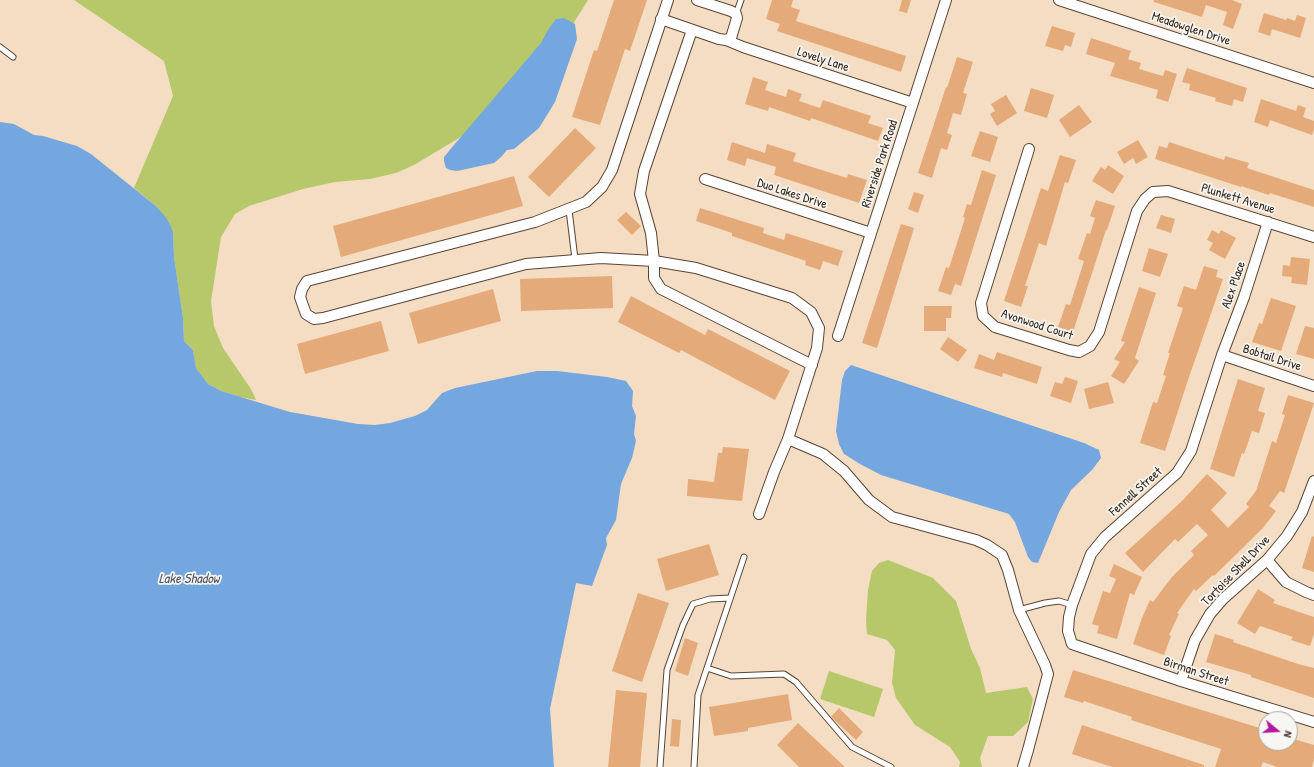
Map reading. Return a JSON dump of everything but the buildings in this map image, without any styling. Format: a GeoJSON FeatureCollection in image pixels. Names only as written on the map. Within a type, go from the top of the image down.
{"type":"FeatureCollection","features":[{"type":"Feature","properties":{"kind":"street"},"geometry":{"type":"LineString","coordinates":[[668,0],[612,170],[602,187],[586,202],[536,222],[307,281],[302,289],[300,297],[306,314],[314,318],[323,318],[526,264],[601,258],[654,261],[696,268],[792,298],[811,312],[819,328],[817,348],[788,440],[774,472],[759,514]]}},
{"type":"Feature","properties":{"kind":"street"},"geometry":{"type":"LineString","coordinates":[[697,0],[736,14],[737,18],[731,38],[726,40]]}},
{"type":"Feature","properties":{"kind":"street","name":"Riverside Park Road"},"geometry":{"type":"LineString","coordinates":[[838,336],[946,0]]}},
{"type":"Feature","properties":{"kind":"street","name":"Meadowglen Drive"},"geometry":{"type":"LineString","coordinates":[[1059,0],[1314,83]]}},
{"type":"Feature","properties":{"kind":"street","name":"Lovely Lane"},"geometry":{"type":"LineString","coordinates":[[661,20],[726,40],[743,47],[913,103]]}},
{"type":"Feature","properties":{"kind":"street"},"geometry":{"type":"LineString","coordinates":[[692,30],[644,172],[640,194],[651,233],[654,278],[661,289],[812,365]]}},
{"type":"Feature","properties":{"kind":"street","name":"Avonwood Court"},"geometry":{"type":"LineString","coordinates":[[1029,149],[981,303],[983,316],[995,327],[1079,352],[1090,346],[1099,332],[1137,211],[1145,199],[1153,192]]}},
{"type":"Feature","properties":{"kind":"street","name":"Duo Lakes Drive"},"geometry":{"type":"LineString","coordinates":[[705,179],[871,234]]}},
{"type":"Feature","properties":{"kind":"street","name":"Plunkett Avenue"},"geometry":{"type":"LineString","coordinates":[[1153,192],[1168,191],[1314,237]]}},
{"type":"Feature","properties":{"kind":"street","name":"Alex Place"},"geometry":{"type":"LineString","coordinates":[[1222,355],[1244,297],[1268,222]]}},
{"type":"Feature","properties":{"kind":"street","name":"Bobtail Drive"},"geometry":{"type":"LineString","coordinates":[[1222,355],[1314,386]]}},
{"type":"Feature","properties":{"kind":"street","name":"Fennell Street"},"geometry":{"type":"LineString","coordinates":[[1072,644],[1068,631],[1068,617],[1091,554],[1105,537],[1177,473],[1191,451],[1222,355]]}},
{"type":"Feature","properties":{"kind":"street"},"geometry":{"type":"LineString","coordinates":[[788,440],[823,454],[844,471],[869,500],[892,517],[976,540],[1002,555],[1020,610],[1048,674],[1023,767]]}},
{"type":"Feature","properties":{"kind":"street","name":"Tortoise Shell Drive"},"geometry":{"type":"LineString","coordinates":[[1181,681],[1195,640],[1210,614],[1224,599],[1268,560],[1287,536],[1302,512],[1314,481]]}},
{"type":"Feature","properties":{"kind":"street"},"geometry":{"type":"LineString","coordinates":[[1268,560],[1286,582],[1314,595]]}},
{"type":"Feature","properties":{"kind":"street","name":"Birman Street"},"geometry":{"type":"LineString","coordinates":[[1072,644],[1181,681],[1314,722]]}},
{"type":"Feature","properties":{"kind":"lane"},"geometry":{"type":"LineString","coordinates":[[736,14],[741,0]]}},
{"type":"Feature","properties":{"kind":"lane"},"geometry":{"type":"LineString","coordinates":[[0,47],[13,57]]}},
{"type":"Feature","properties":{"kind":"lane"},"geometry":{"type":"LineString","coordinates":[[569,210],[575,259]]}},
{"type":"Feature","properties":{"kind":"lane"},"geometry":{"type":"LineString","coordinates":[[694,767],[698,695],[744,557]]}},
{"type":"Feature","properties":{"kind":"lane"},"geometry":{"type":"LineString","coordinates":[[660,767],[667,670],[683,625],[694,604],[710,599],[730,598]]}},
{"type":"Feature","properties":{"kind":"lane"},"geometry":{"type":"LineString","coordinates":[[1020,610],[1045,603],[1059,602],[1072,605]]}},
{"type":"Feature","properties":{"kind":"lane"},"geometry":{"type":"LineString","coordinates":[[707,668],[731,676],[784,674],[796,682],[852,747],[891,767]]}},
{"type":"Feature","properties":{"kind":"green space"},"geometry":{"type":"Polygon","coordinates":[[[74,0],[588,0],[566,35],[464,135],[414,165],[396,173],[370,179],[335,182],[303,189],[249,206],[235,214],[221,237],[211,301],[214,326],[223,348],[251,389],[256,400],[221,391],[208,384],[196,368],[193,350],[184,341],[183,318],[174,257],[173,231],[157,207],[134,188],[173,96],[164,61],[74,0]]]}},
{"type":"Feature","properties":{"kind":"green space"},"geometry":{"type":"Polygon","coordinates":[[[888,560],[933,578],[956,601],[971,649],[980,668],[986,693],[1027,687],[1033,699],[1028,722],[1013,736],[988,736],[980,758],[982,767],[959,767],[960,762],[950,747],[915,725],[896,698],[892,683],[895,650],[887,640],[867,634],[866,621],[868,590],[872,571],[879,563],[888,560]]]}},
{"type":"Feature","properties":{"kind":"green space"},"geometry":{"type":"Polygon","coordinates":[[[829,671],[883,689],[874,717],[820,699],[829,671]]]}},
{"type":"Feature","properties":{"kind":"water"},"geometry":{"type":"Polygon","coordinates":[[[564,18],[575,24],[577,39],[555,102],[539,128],[514,149],[507,150],[494,163],[457,171],[446,168],[444,157],[541,43],[556,19],[564,18]]]}},
{"type":"Feature","properties":{"kind":"water","name":"Lake Shadow"},"geometry":{"type":"Polygon","coordinates":[[[0,122],[14,124],[34,135],[43,136],[77,146],[91,154],[157,207],[167,219],[173,231],[174,257],[183,318],[184,341],[193,350],[196,368],[208,384],[221,391],[290,412],[358,424],[375,425],[390,423],[415,416],[427,410],[442,393],[455,388],[537,371],[557,371],[607,377],[626,381],[633,391],[632,406],[636,416],[634,434],[636,441],[632,458],[621,484],[616,520],[606,538],[607,545],[592,586],[576,583],[550,709],[554,767],[0,767],[0,122]]]}},
{"type":"Feature","properties":{"kind":"water"},"geometry":{"type":"Polygon","coordinates":[[[851,365],[1084,443],[1099,450],[1101,458],[1092,470],[1071,490],[1059,512],[1038,563],[1032,562],[1028,557],[1015,522],[1009,514],[881,475],[844,454],[839,444],[836,431],[842,380],[845,371],[851,365]]]}}]}
